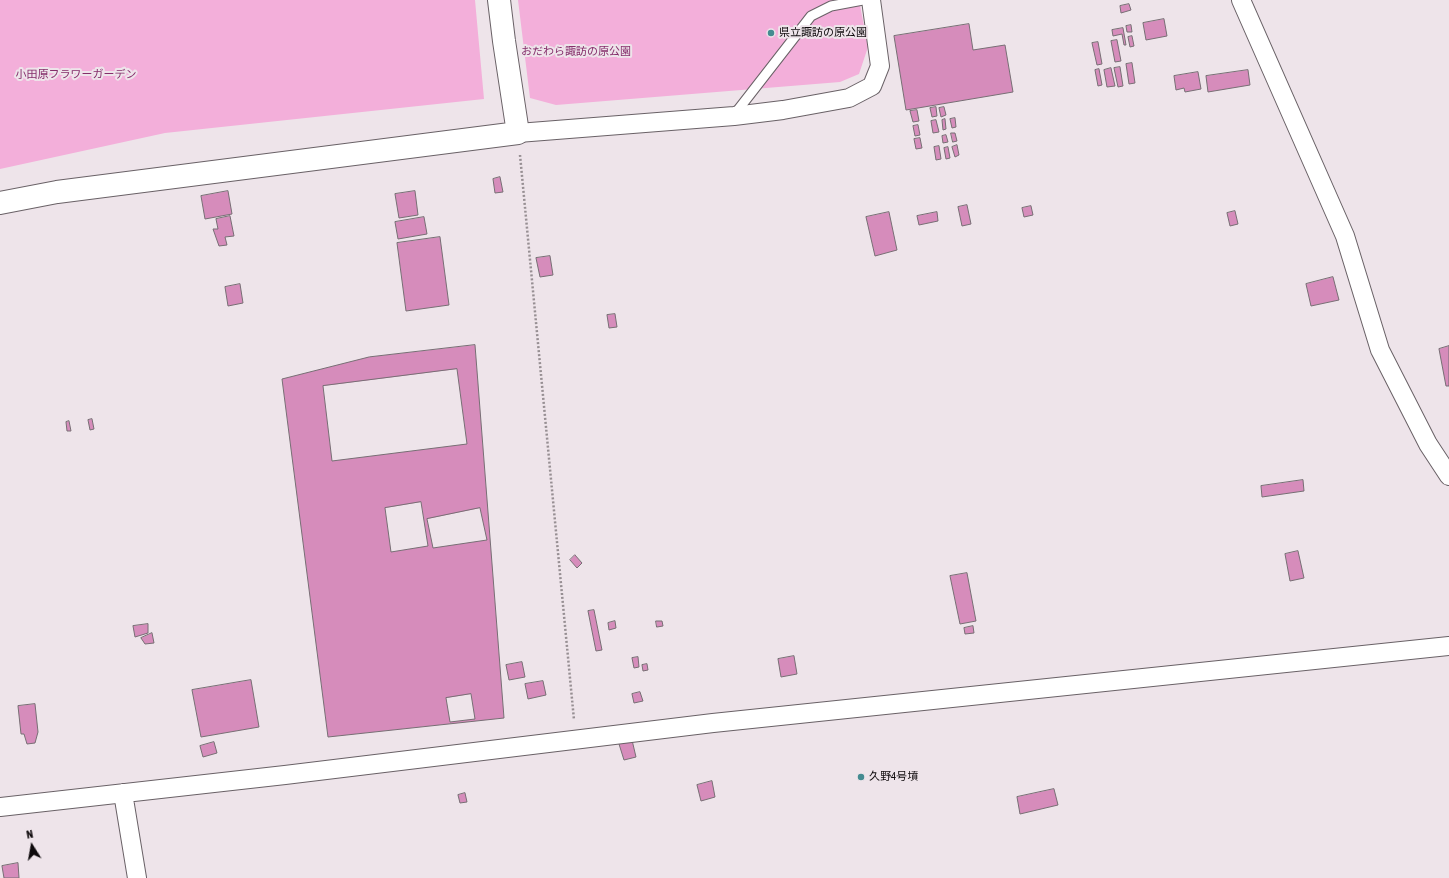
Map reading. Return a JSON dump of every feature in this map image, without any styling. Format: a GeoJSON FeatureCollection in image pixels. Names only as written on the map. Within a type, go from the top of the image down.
{"type":"FeatureCollection","features":[{"type":"Feature","properties":{"kind":"street"},"geometry":{"type":"LineString","coordinates":[[499,0],[518,133]]}},
{"type":"Feature","properties":{"kind":"street"},"geometry":{"type":"LineString","coordinates":[[0,203],[57,192],[518,133],[734,116],[783,110],[849,98],[872,86],[880,66],[871,0]]}},
{"type":"Feature","properties":{"kind":"street"},"geometry":{"type":"LineString","coordinates":[[1241,0],[1345,236],[1380,350],[1428,444],[1449,476]]}},
{"type":"Feature","properties":{"kind":"street"},"geometry":{"type":"LineString","coordinates":[[0,807],[713,723],[1449,646]]}},
{"type":"Feature","properties":{"kind":"street"},"geometry":{"type":"LineString","coordinates":[[123,793],[137,878]]}},
{"type":"Feature","properties":{"kind":"lane"},"geometry":{"type":"LineString","coordinates":[[734,116],[811,16],[831,6],[863,0]]}},
{"type":"Feature","properties":{"kind":"path"},"geometry":{"type":"LineString","coordinates":[[518,133],[576,740]]}},
{"type":"Feature","properties":{"kind":"green space","name":"小田原フラワーガーデン"},"geometry":{"type":"Polygon","coordinates":[[[0,0],[475,0],[484,99],[165,133],[0,169],[0,0]]]}},
{"type":"Feature","properties":{"kind":"green space","name":"おだわら諏訪の原公園"},"geometry":{"type":"Polygon","coordinates":[[[518,0],[859,0],[868,47],[859,74],[840,82],[556,105],[530,98],[518,0]]]}},
{"type":"Feature","properties":{"kind":"building"},"geometry":{"type":"Polygon","coordinates":[[[1129,4],[1131,10],[1121,13],[1120,6],[1129,4]]]}},
{"type":"Feature","properties":{"kind":"building"},"geometry":{"type":"Polygon","coordinates":[[[1164,19],[1167,36],[1146,40],[1143,23],[1164,19]]]}},
{"type":"Feature","properties":{"kind":"building"},"geometry":{"type":"Polygon","coordinates":[[[969,24],[973,50],[1005,45],[1013,92],[906,110],[894,36],[969,24]]]}},
{"type":"Feature","properties":{"kind":"building"},"geometry":{"type":"Polygon","coordinates":[[[1131,25],[1132,32],[1127,32],[1126,26],[1131,25]]]}},
{"type":"Feature","properties":{"kind":"building"},"geometry":{"type":"Polygon","coordinates":[[[1123,28],[1126,45],[1124,45],[1122,34],[1113,36],[1112,30],[1123,28]]]}},
{"type":"Feature","properties":{"kind":"building"},"geometry":{"type":"Polygon","coordinates":[[[1132,36],[1134,46],[1130,47],[1128,37],[1132,36]]]}},
{"type":"Feature","properties":{"kind":"building"},"geometry":{"type":"Polygon","coordinates":[[[1117,40],[1121,61],[1115,62],[1111,41],[1117,40]]]}},
{"type":"Feature","properties":{"kind":"building"},"geometry":{"type":"Polygon","coordinates":[[[1098,42],[1102,64],[1097,65],[1092,43],[1098,42]]]}},
{"type":"Feature","properties":{"kind":"building"},"geometry":{"type":"Polygon","coordinates":[[[1132,63],[1135,83],[1129,84],[1126,64],[1132,63]]]}},
{"type":"Feature","properties":{"kind":"building"},"geometry":{"type":"Polygon","coordinates":[[[1120,67],[1123,86],[1118,87],[1114,68],[1120,67]]]}},
{"type":"Feature","properties":{"kind":"building"},"geometry":{"type":"Polygon","coordinates":[[[1111,68],[1115,86],[1107,87],[1104,70],[1111,68]]]}},
{"type":"Feature","properties":{"kind":"building"},"geometry":{"type":"Polygon","coordinates":[[[1099,69],[1102,85],[1098,86],[1095,70],[1099,69]]]}},
{"type":"Feature","properties":{"kind":"building"},"geometry":{"type":"Polygon","coordinates":[[[1248,70],[1250,85],[1208,92],[1206,76],[1248,70]]]}},
{"type":"Feature","properties":{"kind":"building"},"geometry":{"type":"Polygon","coordinates":[[[1198,72],[1201,89],[1185,92],[1184,88],[1176,90],[1174,76],[1198,72]]]}},
{"type":"Feature","properties":{"kind":"building"},"geometry":{"type":"Polygon","coordinates":[[[936,107],[937,116],[932,117],[930,108],[936,107]]]}},
{"type":"Feature","properties":{"kind":"building"},"geometry":{"type":"Polygon","coordinates":[[[944,107],[946,115],[941,117],[939,108],[944,107]]]}},
{"type":"Feature","properties":{"kind":"building"},"geometry":{"type":"Polygon","coordinates":[[[917,110],[919,121],[913,122],[910,111],[917,110]]]}},
{"type":"Feature","properties":{"kind":"building"},"geometry":{"type":"Polygon","coordinates":[[[955,118],[956,127],[952,128],[950,119],[955,118]]]}},
{"type":"Feature","properties":{"kind":"building"},"geometry":{"type":"Polygon","coordinates":[[[945,119],[946,129],[943,130],[942,120],[945,119]]]}},
{"type":"Feature","properties":{"kind":"building"},"geometry":{"type":"Polygon","coordinates":[[[936,120],[939,132],[933,133],[931,121],[936,120]]]}},
{"type":"Feature","properties":{"kind":"building"},"geometry":{"type":"Polygon","coordinates":[[[918,125],[920,135],[915,136],[913,126],[918,125]]]}},
{"type":"Feature","properties":{"kind":"building"},"geometry":{"type":"Polygon","coordinates":[[[951,133],[955,133],[957,141],[953,142],[951,133]]]}},
{"type":"Feature","properties":{"kind":"building"},"geometry":{"type":"Polygon","coordinates":[[[946,135],[948,142],[943,143],[942,136],[946,135]]]}},
{"type":"Feature","properties":{"kind":"building"},"geometry":{"type":"Polygon","coordinates":[[[920,138],[922,148],[916,149],[914,139],[920,138]]]}},
{"type":"Feature","properties":{"kind":"building"},"geometry":{"type":"Polygon","coordinates":[[[957,145],[959,155],[955,157],[952,147],[957,145]]]}},
{"type":"Feature","properties":{"kind":"building"},"geometry":{"type":"Polygon","coordinates":[[[939,146],[941,159],[936,160],[934,147],[939,146]]]}},
{"type":"Feature","properties":{"kind":"building"},"geometry":{"type":"Polygon","coordinates":[[[948,147],[950,158],[946,159],[944,148],[948,147]]]}},
{"type":"Feature","properties":{"kind":"building"},"geometry":{"type":"Polygon","coordinates":[[[500,177],[503,192],[495,193],[493,179],[500,177]]]}},
{"type":"Feature","properties":{"kind":"building"},"geometry":{"type":"Polygon","coordinates":[[[228,191],[232,214],[205,219],[201,196],[228,191]]]}},
{"type":"Feature","properties":{"kind":"building"},"geometry":{"type":"Polygon","coordinates":[[[415,191],[418,215],[399,218],[395,194],[415,191]]]}},
{"type":"Feature","properties":{"kind":"building"},"geometry":{"type":"Polygon","coordinates":[[[967,205],[971,224],[962,226],[958,207],[967,205]]]}},
{"type":"Feature","properties":{"kind":"building"},"geometry":{"type":"Polygon","coordinates":[[[1031,206],[1033,215],[1024,217],[1022,208],[1031,206]]]}},
{"type":"Feature","properties":{"kind":"building"},"geometry":{"type":"Polygon","coordinates":[[[1235,211],[1238,224],[1230,226],[1227,213],[1235,211]]]}},
{"type":"Feature","properties":{"kind":"building"},"geometry":{"type":"Polygon","coordinates":[[[889,212],[897,250],[875,256],[866,217],[889,212]]]}},
{"type":"Feature","properties":{"kind":"building"},"geometry":{"type":"Polygon","coordinates":[[[937,212],[938,221],[919,225],[917,216],[937,212]]]}},
{"type":"Feature","properties":{"kind":"building"},"geometry":{"type":"Polygon","coordinates":[[[230,216],[234,236],[225,237],[227,245],[219,246],[213,229],[218,229],[216,219],[230,216]]]}},
{"type":"Feature","properties":{"kind":"building"},"geometry":{"type":"Polygon","coordinates":[[[424,217],[427,234],[398,239],[395,222],[424,217]]]}},
{"type":"Feature","properties":{"kind":"building"},"geometry":{"type":"Polygon","coordinates":[[[440,237],[449,305],[406,311],[397,243],[440,237]]]}},
{"type":"Feature","properties":{"kind":"building"},"geometry":{"type":"Polygon","coordinates":[[[550,256],[553,275],[540,277],[536,258],[550,256]]]}},
{"type":"Feature","properties":{"kind":"building"},"geometry":{"type":"Polygon","coordinates":[[[1333,277],[1339,300],[1311,306],[1306,284],[1333,277]]]}},
{"type":"Feature","properties":{"kind":"building"},"geometry":{"type":"Polygon","coordinates":[[[240,284],[243,303],[228,306],[225,287],[240,284]]]}},
{"type":"Feature","properties":{"kind":"building"},"geometry":{"type":"Polygon","coordinates":[[[615,314],[617,327],[609,328],[607,315],[615,314]]]}},
{"type":"Feature","properties":{"kind":"building"},"geometry":{"type":"Polygon","coordinates":[[[475,345],[504,718],[328,737],[282,379],[369,357],[475,345]]]}},
{"type":"Feature","properties":{"kind":"building"},"geometry":{"type":"Polygon","coordinates":[[[1449,346],[1449,386],[1446,386],[1439,349],[1449,346]]]}},
{"type":"Feature","properties":{"kind":"building"},"geometry":{"type":"Polygon","coordinates":[[[457,369],[467,444],[332,461],[323,386],[457,369]]]}},
{"type":"Feature","properties":{"kind":"building"},"geometry":{"type":"Polygon","coordinates":[[[92,419],[94,429],[90,430],[88,420],[92,419]]]}},
{"type":"Feature","properties":{"kind":"building"},"geometry":{"type":"Polygon","coordinates":[[[69,421],[71,431],[67,431],[66,422],[69,421]]]}},
{"type":"Feature","properties":{"kind":"building"},"geometry":{"type":"Polygon","coordinates":[[[1303,480],[1304,491],[1262,497],[1261,486],[1303,480]]]}},
{"type":"Feature","properties":{"kind":"building"},"geometry":{"type":"Polygon","coordinates":[[[421,502],[428,546],[391,552],[385,508],[421,502]]]}},
{"type":"Feature","properties":{"kind":"building"},"geometry":{"type":"Polygon","coordinates":[[[480,508],[487,540],[433,548],[427,519],[480,508]]]}},
{"type":"Feature","properties":{"kind":"building"},"geometry":{"type":"Polygon","coordinates":[[[1298,551],[1304,578],[1290,581],[1285,554],[1298,551]]]}},
{"type":"Feature","properties":{"kind":"building"},"geometry":{"type":"Polygon","coordinates":[[[575,555],[582,563],[577,568],[570,560],[575,555]]]}},
{"type":"Feature","properties":{"kind":"building"},"geometry":{"type":"Polygon","coordinates":[[[967,573],[976,621],[960,624],[950,576],[967,573]]]}},
{"type":"Feature","properties":{"kind":"building"},"geometry":{"type":"Polygon","coordinates":[[[594,610],[602,650],[596,651],[588,611],[594,610]]]}},
{"type":"Feature","properties":{"kind":"building"},"geometry":{"type":"Polygon","coordinates":[[[615,621],[616,628],[609,630],[608,623],[615,621]]]}},
{"type":"Feature","properties":{"kind":"building"},"geometry":{"type":"Polygon","coordinates":[[[656,621],[662,621],[663,626],[657,627],[656,621]]]}},
{"type":"Feature","properties":{"kind":"building"},"geometry":{"type":"Polygon","coordinates":[[[148,624],[148,633],[135,637],[133,626],[148,624]]]}},
{"type":"Feature","properties":{"kind":"building"},"geometry":{"type":"Polygon","coordinates":[[[973,626],[974,633],[965,634],[964,628],[973,626]]]}},
{"type":"Feature","properties":{"kind":"building"},"geometry":{"type":"Polygon","coordinates":[[[152,633],[154,643],[145,644],[141,638],[152,633]]]}},
{"type":"Feature","properties":{"kind":"building"},"geometry":{"type":"Polygon","coordinates":[[[794,656],[797,674],[781,677],[778,659],[794,656]]]}},
{"type":"Feature","properties":{"kind":"building"},"geometry":{"type":"Polygon","coordinates":[[[638,657],[639,667],[634,668],[632,658],[638,657]]]}},
{"type":"Feature","properties":{"kind":"building"},"geometry":{"type":"Polygon","coordinates":[[[522,662],[525,677],[509,680],[506,665],[522,662]]]}},
{"type":"Feature","properties":{"kind":"building"},"geometry":{"type":"Polygon","coordinates":[[[647,664],[648,670],[643,671],[642,665],[647,664]]]}},
{"type":"Feature","properties":{"kind":"building"},"geometry":{"type":"Polygon","coordinates":[[[251,680],[259,727],[201,737],[192,690],[251,680]]]}},
{"type":"Feature","properties":{"kind":"building"},"geometry":{"type":"Polygon","coordinates":[[[543,681],[546,695],[528,699],[525,684],[543,681]]]}},
{"type":"Feature","properties":{"kind":"building"},"geometry":{"type":"Polygon","coordinates":[[[640,692],[643,701],[634,703],[632,694],[640,692]]]}},
{"type":"Feature","properties":{"kind":"building"},"geometry":{"type":"Polygon","coordinates":[[[471,694],[475,719],[450,722],[446,698],[471,694]]]}},
{"type":"Feature","properties":{"kind":"building"},"geometry":{"type":"Polygon","coordinates":[[[35,704],[38,732],[35,743],[27,744],[24,734],[21,734],[18,706],[35,704]]]}},
{"type":"Feature","properties":{"kind":"building"},"geometry":{"type":"Polygon","coordinates":[[[632,740],[636,757],[624,760],[619,744],[632,740]]]}},
{"type":"Feature","properties":{"kind":"building"},"geometry":{"type":"Polygon","coordinates":[[[214,742],[217,753],[203,757],[200,746],[214,742]]]}},
{"type":"Feature","properties":{"kind":"building"},"geometry":{"type":"Polygon","coordinates":[[[712,781],[715,797],[701,801],[697,785],[712,781]]]}},
{"type":"Feature","properties":{"kind":"building"},"geometry":{"type":"Polygon","coordinates":[[[1054,789],[1058,805],[1020,814],[1017,797],[1054,789]]]}},
{"type":"Feature","properties":{"kind":"building"},"geometry":{"type":"Polygon","coordinates":[[[465,793],[467,802],[460,803],[458,795],[465,793]]]}},
{"type":"Feature","properties":{"kind":"building"},"geometry":{"type":"Polygon","coordinates":[[[18,863],[19,878],[4,878],[2,866],[18,863]]]}},
{"type":"Feature","properties":{"kind":"place","name":"県立諏訪の原公園"},"geometry":{"type":"Point","coordinates":[771,33]}},
{"type":"Feature","properties":{"kind":"place","name":"久野4号墳"},"geometry":{"type":"Point","coordinates":[861,777]}}]}
